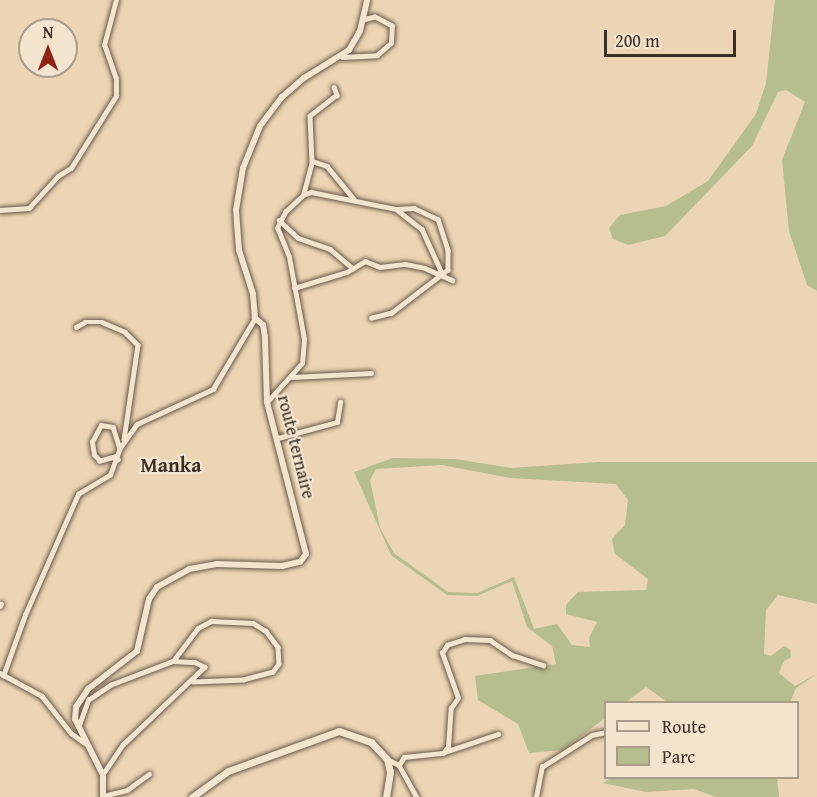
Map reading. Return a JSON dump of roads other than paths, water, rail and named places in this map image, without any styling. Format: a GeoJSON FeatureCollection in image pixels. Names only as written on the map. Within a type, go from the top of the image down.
{"type":"FeatureCollection","features":[{"type":"Feature","properties":{"kind":"main road"},"geometry":{"type":"LineString","coordinates":[[192,797],[228,771],[339,731],[371,742],[387,759],[390,772],[386,797]]}},
{"type":"Feature","properties":{"kind":"street"},"geometry":{"type":"LineString","coordinates":[[0,210],[29,208],[58,176],[71,168],[116,96],[116,79],[104,45],[116,0]]}},
{"type":"Feature","properties":{"kind":"street"},"geometry":{"type":"LineString","coordinates":[[342,57],[363,20],[367,0]]}},
{"type":"Feature","properties":{"kind":"street"},"geometry":{"type":"LineString","coordinates":[[342,57],[377,56],[391,43],[392,26],[375,17],[363,20]]}},
{"type":"Feature","properties":{"kind":"street","name":"route ternaire"},"geometry":{"type":"LineString","coordinates":[[80,725],[74,714],[88,689],[140,646],[149,598],[163,582],[189,569],[217,564],[282,566],[304,559],[305,540],[267,402],[265,337],[262,325],[255,318],[236,226],[243,168],[260,126],[282,97],[304,78],[342,57]]}},
{"type":"Feature","properties":{"kind":"street"},"geometry":{"type":"LineString","coordinates":[[267,402],[302,363],[304,339],[289,257],[277,228],[279,220],[303,195],[312,161],[310,116],[337,95],[334,87]]}},
{"type":"Feature","properties":{"kind":"street"},"geometry":{"type":"LineString","coordinates":[[312,161],[327,166],[354,199]]}},
{"type":"Feature","properties":{"kind":"street"},"geometry":{"type":"LineString","coordinates":[[303,195],[354,199],[396,209],[424,210],[438,219],[450,266],[427,289],[392,313],[372,318]]}},
{"type":"Feature","properties":{"kind":"street"},"geometry":{"type":"LineString","coordinates":[[396,209],[426,235],[426,243],[441,274]]}},
{"type":"Feature","properties":{"kind":"street"},"geometry":{"type":"LineString","coordinates":[[279,220],[298,238],[330,249],[353,268]]}},
{"type":"Feature","properties":{"kind":"street"},"geometry":{"type":"LineString","coordinates":[[294,288],[353,268],[365,261],[380,267],[405,264],[452,279]]}},
{"type":"Feature","properties":{"kind":"street"},"geometry":{"type":"LineString","coordinates":[[120,448],[143,419],[194,400],[213,389],[255,318]]}},
{"type":"Feature","properties":{"kind":"street"},"geometry":{"type":"LineString","coordinates":[[76,327],[85,322],[102,322],[125,332],[138,345],[126,434],[118,461],[104,481],[85,488],[74,501],[1,675],[42,696],[71,733],[85,743]]}},
{"type":"Feature","properties":{"kind":"street"},"geometry":{"type":"LineString","coordinates":[[292,376],[371,373]]}},
{"type":"Feature","properties":{"kind":"street"},"geometry":{"type":"LineString","coordinates":[[278,438],[337,422],[340,402]]}},
{"type":"Feature","properties":{"kind":"street"},"geometry":{"type":"LineString","coordinates":[[118,461],[115,457],[100,461],[94,455],[92,442],[101,425],[113,427],[120,448]]}},
{"type":"Feature","properties":{"kind":"street"},"geometry":{"type":"LineString","coordinates":[[173,661],[198,628],[211,621],[253,623],[266,631],[278,647],[279,664],[273,672],[244,680],[193,682]]}},
{"type":"Feature","properties":{"kind":"street"},"geometry":{"type":"LineString","coordinates":[[443,753],[450,741],[451,708],[458,698],[450,684],[443,648],[465,639],[490,640],[512,655],[543,665]]}},
{"type":"Feature","properties":{"kind":"street"},"geometry":{"type":"LineString","coordinates":[[103,775],[123,745],[193,682],[204,670],[203,665],[173,661],[96,693],[82,710],[80,725],[85,743],[103,775],[103,796],[127,790],[149,774]]}},
{"type":"Feature","properties":{"kind":"street"},"geometry":{"type":"LineString","coordinates":[[536,797],[542,768],[592,735],[604,732]]}},
{"type":"Feature","properties":{"kind":"street"},"geometry":{"type":"LineString","coordinates":[[399,765],[404,758],[443,753],[498,734]]}},
{"type":"Feature","properties":{"kind":"street"},"geometry":{"type":"LineString","coordinates":[[387,759],[399,765],[417,797]]}},
{"type":"Feature","properties":{"kind":"district","name":"Manka"},"geometry":{"type":"Point","coordinates":[171,464]}}]}
